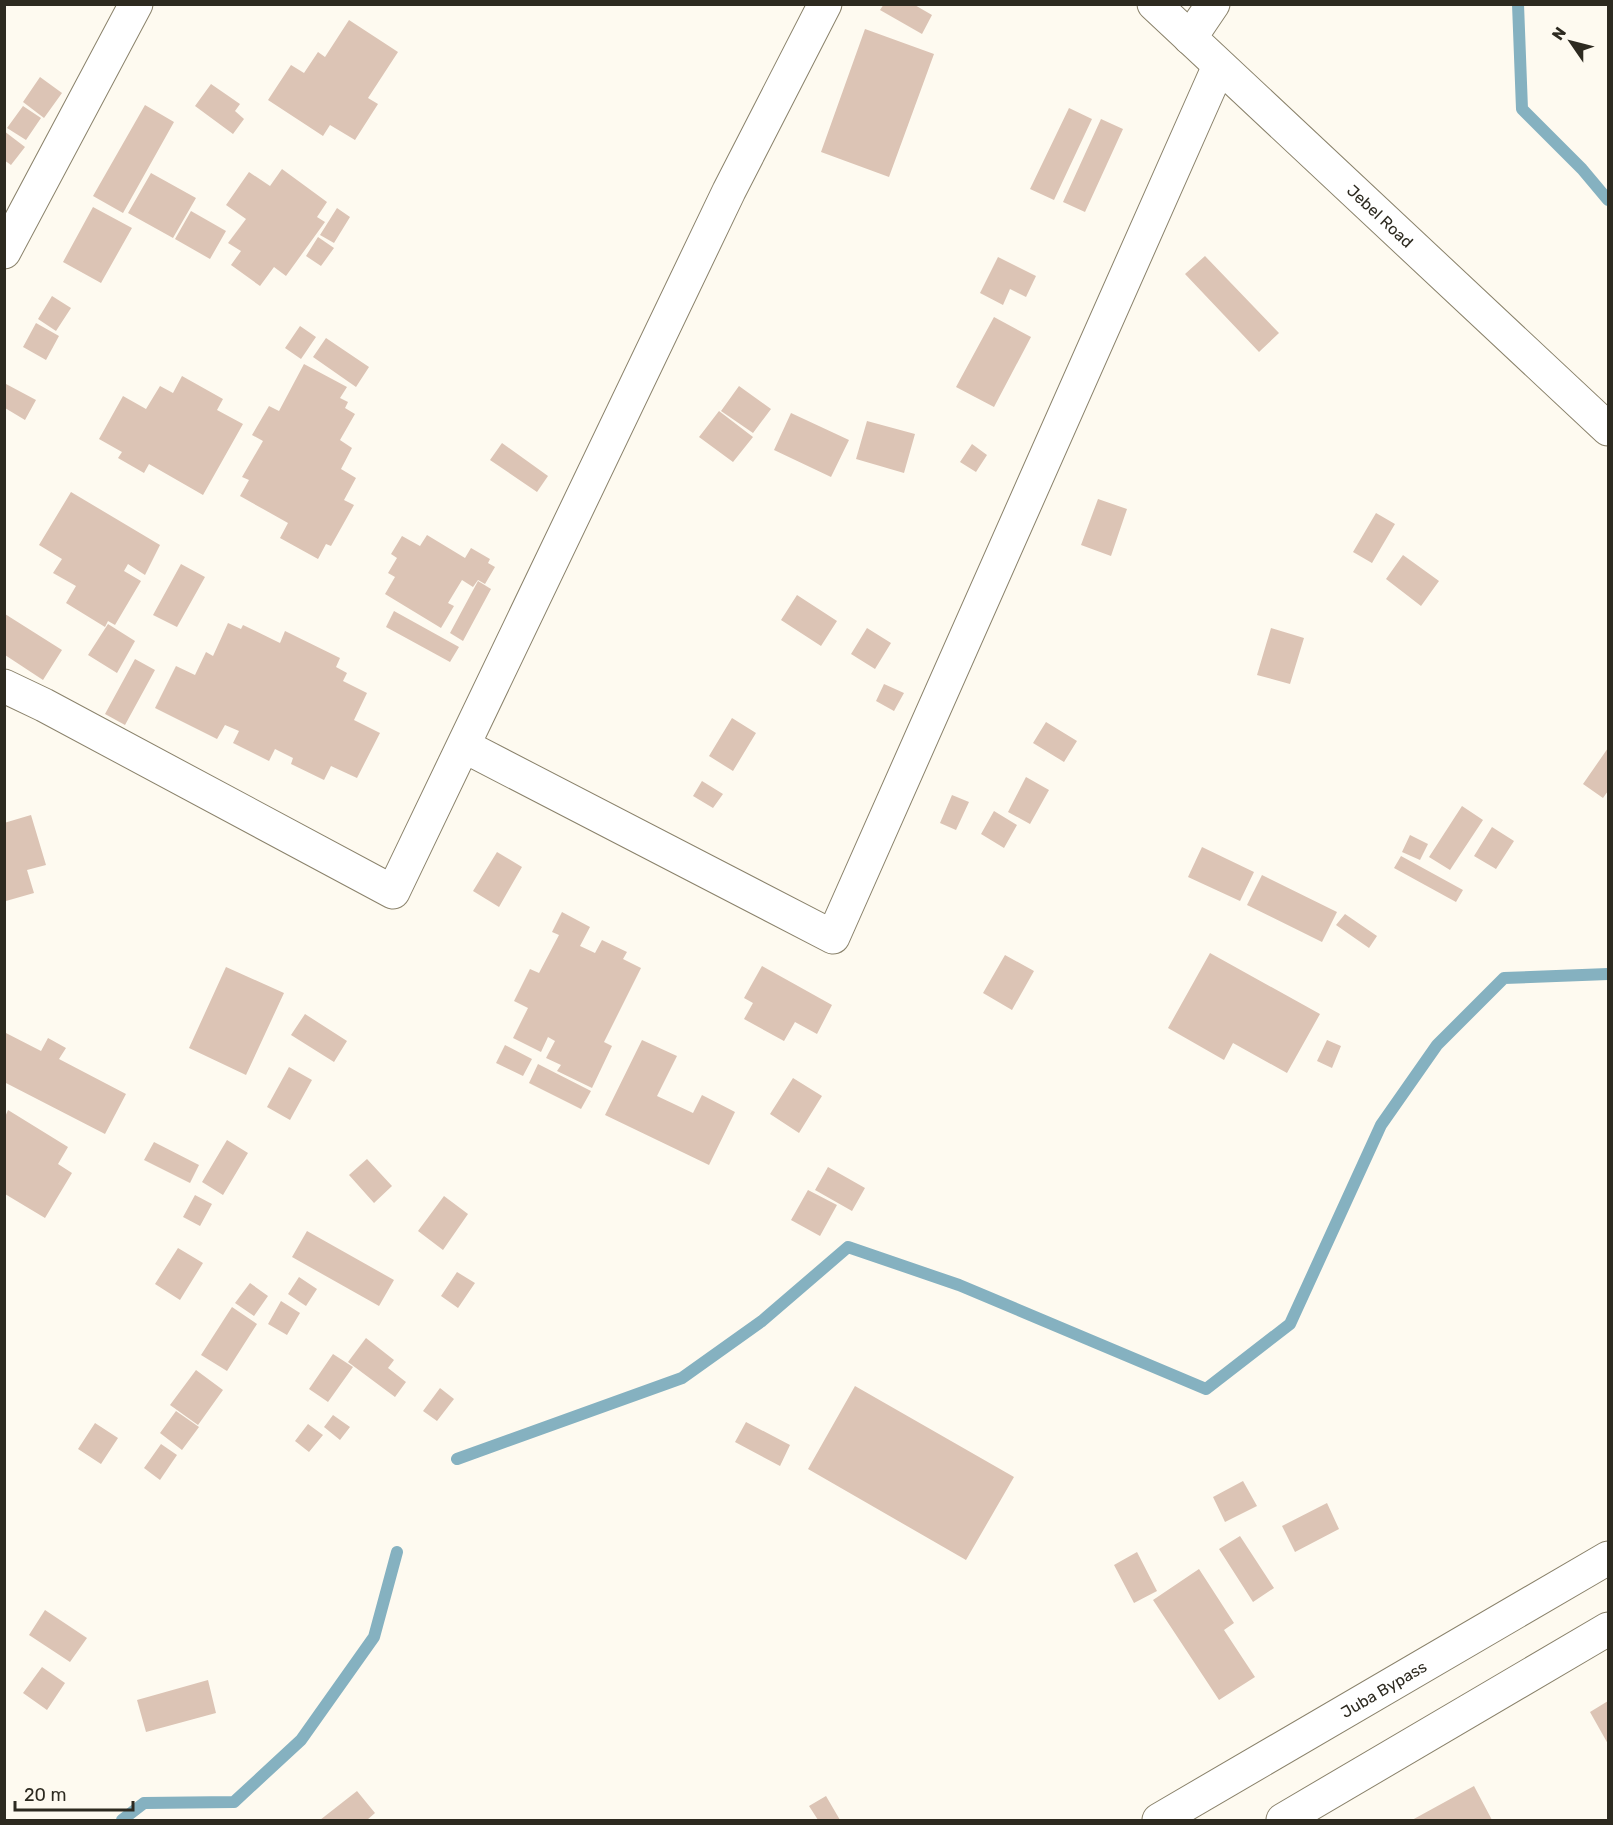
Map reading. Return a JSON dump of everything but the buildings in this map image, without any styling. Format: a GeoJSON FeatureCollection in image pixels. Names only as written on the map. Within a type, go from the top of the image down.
{"type":"FeatureCollection","features":[{"type":"Feature","properties":{"kind":"street"},"geometry":{"type":"LineString","coordinates":[[4,252],[136,4]]}},
{"type":"Feature","properties":{"kind":"street"},"geometry":{"type":"LineString","coordinates":[[4,686],[44,705],[393,892],[729,191],[825,4]]}},
{"type":"Feature","properties":{"kind":"street","name":"Jebel Road"},"geometry":{"type":"LineString","coordinates":[[1154,4],[1608,429]]}},
{"type":"Feature","properties":{"kind":"street"},"geometry":{"type":"LineString","coordinates":[[1190,38],[1213,4]]}},
{"type":"Feature","properties":{"kind":"street"},"geometry":{"type":"LineString","coordinates":[[464,746],[833,937],[1219,66]]}},
{"type":"Feature","properties":{"kind":"street","name":"Juba Bypass"},"geometry":{"type":"LineString","coordinates":[[1159,1821],[1608,1558]]}},
{"type":"Feature","properties":{"kind":"street"},"geometry":{"type":"LineString","coordinates":[[1283,1821],[1608,1629]]}},
{"type":"Feature","properties":{"kind":"waterway"},"geometry":{"type":"LineString","coordinates":[[1518,4],[1522,109],[1582,169],[1608,200]]}},
{"type":"Feature","properties":{"kind":"waterway"},"geometry":{"type":"LineString","coordinates":[[457,1459],[682,1378],[762,1321],[848,1247],[959,1285],[1206,1389],[1290,1324],[1381,1125],[1437,1045],[1504,978],[1608,974]]}},
{"type":"Feature","properties":{"kind":"waterway"},"geometry":{"type":"LineString","coordinates":[[122,1820],[144,1803],[234,1802],[301,1740],[374,1637],[397,1552]]}}]}
